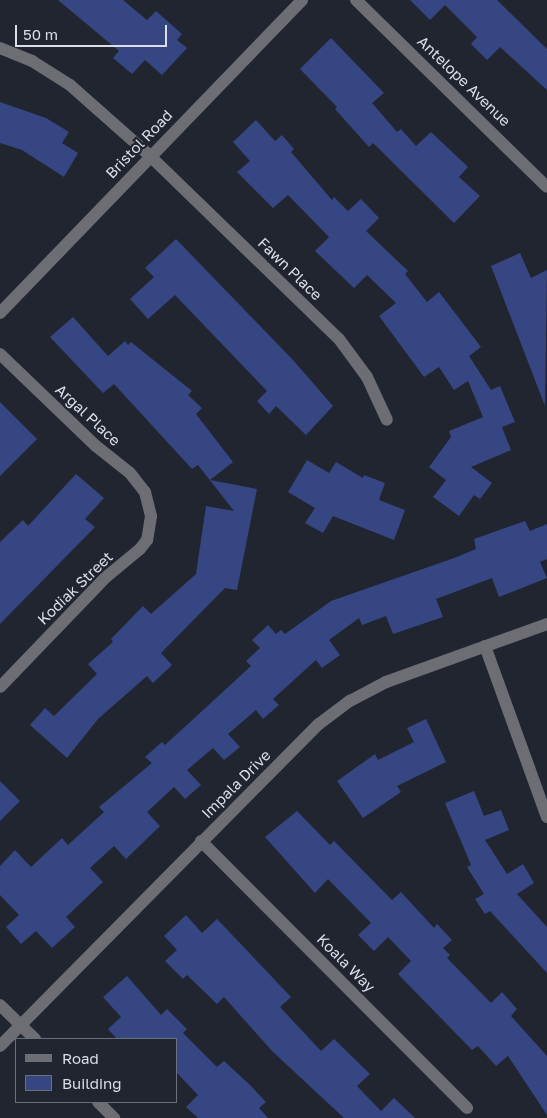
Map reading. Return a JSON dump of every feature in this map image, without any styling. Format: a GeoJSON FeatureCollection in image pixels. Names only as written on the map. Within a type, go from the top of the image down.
{"type":"FeatureCollection","features":[{"type":"Feature","properties":{"kind":"street","name":"Bristol Road"},"geometry":{"type":"LineString","coordinates":[[0,313],[150,155],[302,0]]}},
{"type":"Feature","properties":{"kind":"street","name":"Antelope Avenue"},"geometry":{"type":"LineString","coordinates":[[356,0],[547,187]]}},
{"type":"Feature","properties":{"kind":"street","name":"Fawn Place"},"geometry":{"type":"LineString","coordinates":[[0,48],[32,61],[70,85],[150,155],[339,339],[366,377],[387,420]]}},
{"type":"Feature","properties":{"kind":"street","name":"Argal Place"},"geometry":{"type":"LineString","coordinates":[[0,354],[96,446],[130,473],[149,504]]}},
{"type":"Feature","properties":{"kind":"street","name":"Kodiak Street"},"geometry":{"type":"LineString","coordinates":[[0,687],[105,578],[140,549],[149,529],[149,504]]}},
{"type":"Feature","properties":{"kind":"street","name":"Impala Drive"},"geometry":{"type":"LineString","coordinates":[[0,1046],[319,724],[350,701],[386,682],[547,624]]}},
{"type":"Feature","properties":{"kind":"street"},"geometry":{"type":"LineString","coordinates":[[485,646],[547,816]]}},
{"type":"Feature","properties":{"kind":"street","name":"Koala Way"},"geometry":{"type":"LineString","coordinates":[[201,841],[467,1108]]}},
{"type":"Feature","properties":{"kind":"street"},"geometry":{"type":"LineString","coordinates":[[0,1005],[34,1038]]}},
{"type":"Feature","properties":{"kind":"street"},"geometry":{"type":"LineString","coordinates":[[99,1103],[114,1118]]}},
{"type":"Feature","properties":{"kind":"building"},"geometry":{"type":"Polygon","coordinates":[[[58,0],[123,0],[147,20],[156,11],[182,34],[177,40],[187,48],[162,75],[145,60],[132,74],[113,58],[119,51],[58,0]]]}},
{"type":"Feature","properties":{"kind":"building"},"geometry":{"type":"Polygon","coordinates":[[[410,0],[497,0],[547,49],[547,90],[500,47],[487,60],[471,44],[477,37],[445,5],[430,20],[410,0]]]}},
{"type":"Feature","properties":{"kind":"building"},"geometry":{"type":"Polygon","coordinates":[[[331,38],[384,93],[372,103],[397,132],[401,129],[416,146],[431,132],[468,167],[459,177],[480,196],[454,223],[373,143],[369,147],[335,109],[337,107],[300,69],[331,38]]]}},
{"type":"Feature","properties":{"kind":"building"},"geometry":{"type":"Polygon","coordinates":[[[0,102],[46,118],[69,132],[62,143],[78,153],[64,177],[22,150],[0,143],[0,102]]]}},
{"type":"Feature","properties":{"kind":"building"},"geometry":{"type":"Polygon","coordinates":[[[256,120],[275,141],[282,135],[294,149],[291,152],[332,200],[334,197],[348,211],[361,199],[379,218],[366,231],[408,271],[405,274],[427,302],[439,292],[481,347],[469,356],[491,390],[500,386],[515,422],[502,427],[511,450],[471,467],[492,483],[480,499],[474,495],[459,516],[433,497],[446,480],[429,467],[451,437],[449,431],[483,417],[468,381],[454,390],[439,367],[424,377],[379,316],[396,303],[367,275],[354,288],[315,251],[329,237],[288,195],[273,208],[237,172],[250,161],[233,142],[256,120]]]}},
{"type":"Feature","properties":{"kind":"building"},"geometry":{"type":"Polygon","coordinates":[[[176,239],[293,360],[333,406],[306,435],[276,406],[269,414],[257,401],[267,391],[175,295],[148,319],[130,299],[154,277],[145,268],[176,239]]]}},
{"type":"Feature","properties":{"kind":"building"},"geometry":{"type":"Polygon","coordinates":[[[520,253],[531,278],[547,270],[545,406],[491,266],[520,253]]]}},
{"type":"Feature","properties":{"kind":"building"},"geometry":{"type":"Polygon","coordinates":[[[73,317],[108,356],[125,341],[128,345],[131,342],[192,391],[188,395],[202,408],[196,414],[233,462],[210,480],[257,489],[237,590],[225,588],[161,653],[172,665],[153,683],[147,676],[98,719],[67,758],[30,725],[45,708],[54,716],[97,674],[88,664],[113,642],[111,639],[143,606],[151,614],[196,574],[206,506],[234,511],[198,465],[192,469],[114,384],[103,393],[50,337],[73,317]]]}},
{"type":"Feature","properties":{"kind":"building"},"geometry":{"type":"Polygon","coordinates":[[[0,402],[37,439],[0,476],[0,402]]]}},
{"type":"Feature","properties":{"kind":"building"},"geometry":{"type":"Polygon","coordinates":[[[307,460],[329,473],[336,462],[363,478],[364,475],[385,483],[379,500],[405,510],[394,540],[333,516],[323,533],[305,523],[315,508],[288,492],[307,460]]]}},
{"type":"Feature","properties":{"kind":"building"},"geometry":{"type":"Polygon","coordinates":[[[76,474],[104,498],[85,519],[95,527],[0,624],[0,542],[23,520],[28,526],[76,474]]]}},
{"type":"Feature","properties":{"kind":"building"},"geometry":{"type":"Polygon","coordinates":[[[525,521],[530,531],[547,524],[547,559],[540,562],[547,578],[499,597],[492,578],[436,599],[443,617],[393,634],[386,616],[362,625],[359,618],[329,640],[340,655],[322,668],[316,660],[273,699],[279,705],[263,719],[256,710],[228,734],[240,747],[224,760],[213,748],[187,770],[201,785],[185,799],[174,787],[147,812],[160,826],[126,859],[114,846],[90,868],[103,882],[66,917],[75,927],[52,948],[36,931],[21,944],[6,927],[19,915],[0,895],[0,866],[15,850],[31,867],[62,838],[68,845],[104,812],[99,807],[152,763],[145,757],[162,742],[165,745],[251,666],[246,661],[260,648],[252,640],[268,625],[276,634],[281,630],[285,634],[331,601],[457,557],[476,549],[474,539],[525,521]]]}},
{"type":"Feature","properties":{"kind":"building"},"geometry":{"type":"Polygon","coordinates":[[[426,719],[446,762],[397,786],[401,792],[363,818],[337,781],[375,754],[378,760],[414,742],[407,728],[426,719]]]}},
{"type":"Feature","properties":{"kind":"building"},"geometry":{"type":"Polygon","coordinates":[[[0,781],[20,801],[0,821],[0,781]]]}},
{"type":"Feature","properties":{"kind":"building"},"geometry":{"type":"Polygon","coordinates":[[[474,791],[484,816],[501,810],[509,830],[485,840],[507,874],[523,864],[534,883],[517,894],[547,927],[547,973],[490,911],[485,914],[475,899],[484,894],[467,867],[471,865],[445,803],[474,791]]]}},
{"type":"Feature","properties":{"kind":"building"},"geometry":{"type":"Polygon","coordinates":[[[297,811],[330,845],[334,841],[392,900],[401,892],[434,928],[437,924],[452,940],[443,948],[450,955],[447,958],[491,1003],[502,992],[517,1009],[511,1016],[547,1056],[547,1115],[508,1056],[496,1066],[478,1046],[472,1050],[398,974],[411,961],[388,937],[374,951],[358,935],[371,923],[328,879],[315,893],[265,837],[297,811]]]}},
{"type":"Feature","properties":{"kind":"building"},"geometry":{"type":"Polygon","coordinates":[[[186,915],[202,933],[217,919],[291,997],[280,1007],[321,1051],[334,1039],[370,1074],[357,1086],[381,1111],[394,1098],[415,1118],[344,1118],[272,1051],[224,997],[217,1004],[187,975],[183,979],[165,961],[177,950],[164,936],[186,915]]]}},
{"type":"Feature","properties":{"kind":"building"},"geometry":{"type":"Polygon","coordinates":[[[127,976],[161,1015],[167,1009],[187,1029],[183,1033],[217,1067],[224,1061],[250,1085],[266,1102],[259,1108],[268,1118],[198,1118],[186,1107],[198,1095],[178,1074],[178,1038],[116,1038],[108,1029],[121,1017],[103,997],[127,976]]]}}]}
